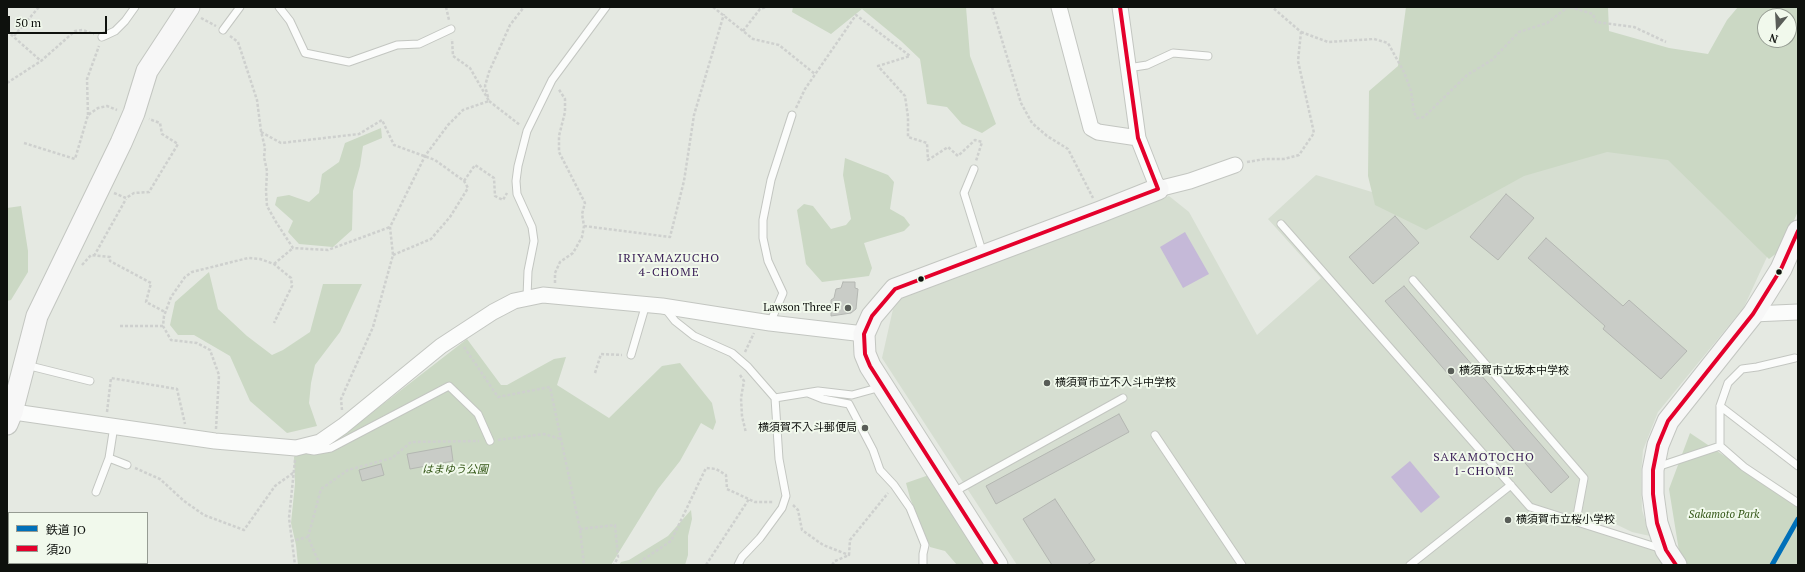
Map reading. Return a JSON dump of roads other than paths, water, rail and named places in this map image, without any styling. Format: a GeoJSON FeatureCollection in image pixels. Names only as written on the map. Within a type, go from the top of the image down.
{"type":"FeatureCollection","features":[{"type":"Feature","properties":{"kind":"street"},"geometry":{"type":"LineString","coordinates":[[1059,7],[1091,128],[1098,132],[1138,138]]}},
{"type":"Feature","properties":{"kind":"street"},"geometry":{"type":"LineString","coordinates":[[188,8],[148,71],[134,113],[37,316],[9,416],[110,426],[215,442],[296,448],[320,442],[343,426],[441,346],[493,312],[514,301],[527,297],[554,295],[646,304],[770,323],[864,334]]}},
{"type":"Feature","properties":{"kind":"street"},"geometry":{"type":"LineString","coordinates":[[1120,8],[1138,138],[1158,188]]}},
{"type":"Feature","properties":{"kind":"street"},"geometry":{"type":"LineString","coordinates":[[997,565],[870,366],[865,354],[864,334],[872,316],[895,289],[1100,212],[1158,188],[1190,181],[1235,165]]}},
{"type":"Feature","properties":{"kind":"street"},"geometry":{"type":"LineString","coordinates":[[1671,558],[1657,523],[1653,494],[1654,468],[1658,445],[1668,422],[1753,314],[1781,269],[1798,231]]}},
{"type":"Feature","properties":{"kind":"street"},"geometry":{"type":"LineString","coordinates":[[1753,314],[1798,312]]}},
{"type":"Feature","properties":{"kind":"lane"},"geometry":{"type":"LineString","coordinates":[[102,36],[115,31],[125,21],[135,7]]}},
{"type":"Feature","properties":{"kind":"lane"},"geometry":{"type":"LineString","coordinates":[[223,30],[240,7]]}},
{"type":"Feature","properties":{"kind":"lane"},"geometry":{"type":"LineString","coordinates":[[279,7],[290,20],[305,53],[349,62],[397,46],[419,44],[452,29]]}},
{"type":"Feature","properties":{"kind":"lane"},"geometry":{"type":"LineString","coordinates":[[527,297],[528,271],[534,241],[532,227],[517,194],[517,175],[527,131],[552,80],[606,7]]}},
{"type":"Feature","properties":{"kind":"lane"},"geometry":{"type":"LineString","coordinates":[[1128,68],[1147,65],[1173,53],[1208,56]]}},
{"type":"Feature","properties":{"kind":"lane"},"geometry":{"type":"LineString","coordinates":[[770,323],[783,293],[768,261],[763,238],[763,220],[771,180],[792,115]]}},
{"type":"Feature","properties":{"kind":"lane"},"geometry":{"type":"LineString","coordinates":[[974,169],[964,193],[984,256]]}},
{"type":"Feature","properties":{"kind":"lane"},"geometry":{"type":"LineString","coordinates":[[1281,224],[1530,507],[1576,521],[1671,558]]}},
{"type":"Feature","properties":{"kind":"lane"},"geometry":{"type":"LineString","coordinates":[[1413,280],[1584,478],[1576,521]]}},
{"type":"Feature","properties":{"kind":"lane"},"geometry":{"type":"LineString","coordinates":[[631,355],[646,304]]}},
{"type":"Feature","properties":{"kind":"lane"},"geometry":{"type":"LineString","coordinates":[[662,306],[675,321],[694,336],[732,353],[748,367],[776,398],[778,459],[786,496],[782,508],[760,538],[742,556],[738,565]]}},
{"type":"Feature","properties":{"kind":"lane"},"geometry":{"type":"LineString","coordinates":[[1720,446],[1720,406],[1728,383],[1742,369],[1796,358]]}},
{"type":"Feature","properties":{"kind":"lane"},"geometry":{"type":"LineString","coordinates":[[24,364],[90,380]]}},
{"type":"Feature","properties":{"kind":"lane"},"geometry":{"type":"LineString","coordinates":[[296,448],[314,451],[331,448],[449,386],[478,414],[490,441]]}},
{"type":"Feature","properties":{"kind":"lane"},"geometry":{"type":"LineString","coordinates":[[776,398],[818,391],[852,395],[883,386]]}},
{"type":"Feature","properties":{"kind":"lane"},"geometry":{"type":"LineString","coordinates":[[808,393],[823,399],[849,404],[873,450],[880,470],[894,485],[910,508],[921,531],[926,545],[923,554],[923,565]]}},
{"type":"Feature","properties":{"kind":"lane"},"geometry":{"type":"LineString","coordinates":[[951,494],[1123,398]]}},
{"type":"Feature","properties":{"kind":"lane"},"geometry":{"type":"LineString","coordinates":[[1720,406],[1798,466]]}},
{"type":"Feature","properties":{"kind":"lane"},"geometry":{"type":"LineString","coordinates":[[96,492],[109,458],[110,426]]}},
{"type":"Feature","properties":{"kind":"lane"},"geometry":{"type":"LineString","coordinates":[[1155,435],[1242,565]]}},
{"type":"Feature","properties":{"kind":"lane"},"geometry":{"type":"LineString","coordinates":[[1654,468],[1720,446]]}},
{"type":"Feature","properties":{"kind":"lane"},"geometry":{"type":"LineString","coordinates":[[1720,446],[1744,466],[1798,503]]}},
{"type":"Feature","properties":{"kind":"lane"},"geometry":{"type":"LineString","coordinates":[[109,458],[127,465]]}},
{"type":"Feature","properties":{"kind":"lane"},"geometry":{"type":"LineString","coordinates":[[1410,565],[1511,485]]}},
{"type":"Feature","properties":{"kind":"rail line","name":"JO"},"geometry":{"type":"LineString","coordinates":[[1772,565],[1798,519]]}},
{"type":"Feature","properties":{"kind":"place","name":"Lawson Three F"},"geometry":{"type":"Point","coordinates":[848,308]}},
{"type":"Feature","properties":{"kind":"place","name":"横須賀市立坂本中学校"},"geometry":{"type":"Point","coordinates":[1451,371]}},
{"type":"Feature","properties":{"kind":"place","name":"横須賀市立不入斗中学校"},"geometry":{"type":"Point","coordinates":[1047,383]}},
{"type":"Feature","properties":{"kind":"place","name":"横須賀不入斗郵便局"},"geometry":{"type":"Point","coordinates":[865,428]}},
{"type":"Feature","properties":{"kind":"place","name":"横須賀市立桜小学校"},"geometry":{"type":"Point","coordinates":[1508,520]}},
{"type":"Feature","properties":{"kind":"district","name":"IRIYAMAZUCHO 4-CHOME"},"geometry":{"type":"Point","coordinates":[669,266]}},
{"type":"Feature","properties":{"kind":"district","name":"SAKAMOTOCHO 1-CHOME"},"geometry":{"type":"Point","coordinates":[1484,465]}},
{"type":"Feature","properties":{"kind":"park label","name":"はまゆう公園"},"geometry":{"type":"Point","coordinates":[455,470]}},
{"type":"Feature","properties":{"kind":"park label","name":"Sakamoto Park"},"geometry":{"type":"Point","coordinates":[1724,515]}}]}
